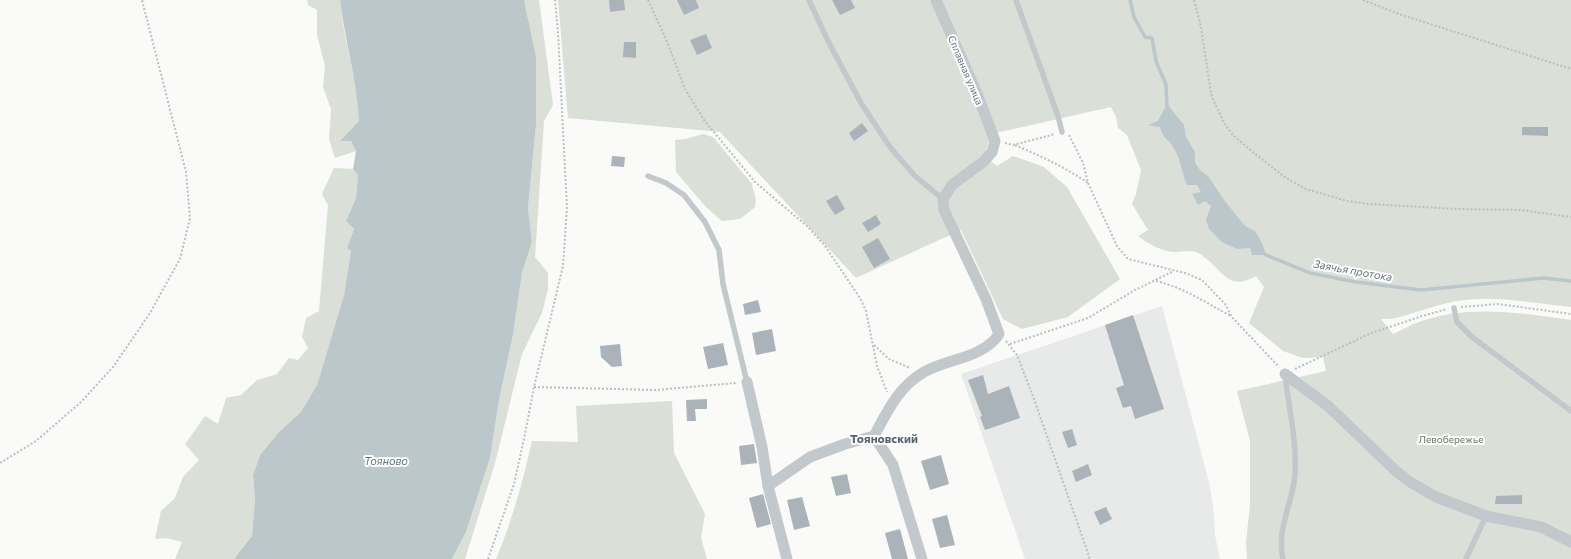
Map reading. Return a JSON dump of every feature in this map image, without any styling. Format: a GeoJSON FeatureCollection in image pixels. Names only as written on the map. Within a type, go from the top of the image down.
{"type":"FeatureCollection","features":[{"type":"Feature","properties":{"kind":"street","name":"Сплавная улица"},"geometry":{"type":"LineString","coordinates":[[936,0],[978,96],[995,141]]}},
{"type":"Feature","properties":{"kind":"street"},"geometry":{"type":"LineString","coordinates":[[768,486],[810,457],[845,444],[874,436],[903,388],[924,372],[976,352],[992,343],[999,334],[986,299],[944,210],[943,199],[952,185],[983,162],[992,152],[995,141]]}},
{"type":"Feature","properties":{"kind":"street"},"geometry":{"type":"LineString","coordinates":[[1285,374],[1328,406],[1396,471],[1410,482],[1436,496],[1486,516],[1541,527],[1571,542]]}},
{"type":"Feature","properties":{"kind":"street"},"geometry":{"type":"LineString","coordinates":[[747,382],[762,447],[768,486],[787,559]]}},
{"type":"Feature","properties":{"kind":"street"},"geometry":{"type":"LineString","coordinates":[[874,436],[893,465],[922,559]]}},
{"type":"Feature","properties":{"kind":"lane"},"geometry":{"type":"LineString","coordinates":[[809,0],[828,41],[861,103],[890,147],[914,176],[943,199]]}},
{"type":"Feature","properties":{"kind":"lane"},"geometry":{"type":"LineString","coordinates":[[1016,0],[1056,109],[1062,132]]}},
{"type":"Feature","properties":{"kind":"lane"},"geometry":{"type":"LineString","coordinates":[[648,176],[666,183],[684,195],[705,222],[719,250],[723,284],[747,382]]}},
{"type":"Feature","properties":{"kind":"lane"},"geometry":{"type":"LineString","coordinates":[[1454,308],[1457,322],[1472,337],[1571,411]]}},
{"type":"Feature","properties":{"kind":"lane"},"geometry":{"type":"LineString","coordinates":[[1283,559],[1281,550],[1282,530],[1295,474],[1285,374]]}},
{"type":"Feature","properties":{"kind":"lane"},"geometry":{"type":"LineString","coordinates":[[1466,559],[1486,516]]}},
{"type":"Feature","properties":{"kind":"path"},"geometry":{"type":"LineString","coordinates":[[0,464],[36,441],[81,402],[113,367],[150,313],[180,259],[190,218],[186,172],[142,0]]}},
{"type":"Feature","properties":{"kind":"path"},"geometry":{"type":"LineString","coordinates":[[488,559],[514,484],[534,387],[563,266],[567,208],[555,0]]}},
{"type":"Feature","properties":{"kind":"path"},"geometry":{"type":"LineString","coordinates":[[648,0],[666,39],[685,89],[704,120],[755,182],[808,226],[825,246],[860,298],[866,311],[877,366],[892,404]]}},
{"type":"Feature","properties":{"kind":"path"},"geometry":{"type":"LineString","coordinates":[[1194,0],[1201,27],[1212,97],[1224,123],[1233,135],[1286,178],[1306,188],[1347,201],[1370,204],[1458,209],[1520,210],[1571,217]]}},
{"type":"Feature","properties":{"kind":"path"},"geometry":{"type":"LineString","coordinates":[[1363,0],[1399,14],[1571,69]]}},
{"type":"Feature","properties":{"kind":"path"},"geometry":{"type":"LineString","coordinates":[[1013,145],[1062,132],[1069,135],[1083,164],[1088,183],[1118,246],[1128,258],[1185,272],[1202,280],[1226,305],[1231,316]]}},
{"type":"Feature","properties":{"kind":"path"},"geometry":{"type":"LineString","coordinates":[[995,141],[1013,145],[1046,158],[1077,174],[1088,183]]}},
{"type":"Feature","properties":{"kind":"path"},"geometry":{"type":"LineString","coordinates":[[1010,344],[1088,318],[1135,290],[1175,270]]}},
{"type":"Feature","properties":{"kind":"path"},"geometry":{"type":"LineString","coordinates":[[1154,280],[1191,293],[1231,316],[1285,374],[1369,334],[1418,317],[1454,308],[1498,304],[1571,314]]}},
{"type":"Feature","properties":{"kind":"path"},"geometry":{"type":"LineString","coordinates":[[999,334],[1010,344],[1017,355],[1090,559]]}},
{"type":"Feature","properties":{"kind":"path"},"geometry":{"type":"LineString","coordinates":[[873,344],[890,359],[910,368],[924,372]]}},
{"type":"Feature","properties":{"kind":"path"},"geometry":{"type":"LineString","coordinates":[[534,387],[656,390],[747,382]]}},
{"type":"Feature","properties":{"kind":"shaded area"},"geometry":{"type":"Polygon","coordinates":[[[1162,306],[1209,482],[1213,506],[1215,535],[1220,559],[1025,559],[961,374],[1162,306]]]}},
{"type":"Feature","properties":{"kind":"green space"},"geometry":{"type":"Polygon","coordinates":[[[307,0],[340,0],[354,80],[359,121],[340,141],[351,141],[356,151],[335,158],[329,139],[331,109],[323,87],[325,66],[317,35],[317,10],[308,5],[307,0]]]}},
{"type":"Feature","properties":{"kind":"green space"},"geometry":{"type":"Polygon","coordinates":[[[524,0],[539,0],[553,105],[544,121],[535,257],[548,273],[548,289],[542,313],[522,354],[495,463],[465,559],[452,559],[466,532],[490,458],[499,400],[513,335],[522,273],[532,242],[528,208],[536,125],[536,56],[524,0]]]}},
{"type":"Feature","properties":{"kind":"green space","name":"Левобережье"},"geometry":{"type":"Polygon","coordinates":[[[558,0],[1571,0],[1571,307],[1512,300],[1482,299],[1452,302],[1396,318],[1381,319],[1393,334],[1416,323],[1438,316],[1457,313],[1514,313],[1571,320],[1571,559],[1247,559],[1246,542],[1250,505],[1250,441],[1237,391],[1326,371],[1323,357],[1303,358],[1283,351],[1249,323],[1264,287],[1256,276],[1239,282],[1233,281],[1227,278],[1211,262],[1196,252],[1174,252],[1160,249],[1138,236],[1148,230],[1132,204],[1136,194],[1141,170],[1127,135],[1118,128],[1116,117],[1111,107],[991,134],[984,156],[997,166],[1013,156],[1044,167],[1067,187],[1120,279],[1068,317],[1022,329],[1003,319],[961,230],[856,278],[720,132],[568,118],[558,0]]]}},
{"type":"Feature","properties":{"kind":"green space"},"geometry":{"type":"Polygon","coordinates":[[[703,134],[713,137],[752,184],[756,200],[755,207],[740,219],[722,221],[706,207],[676,172],[675,140],[686,139],[703,134]]]}},
{"type":"Feature","properties":{"kind":"green space"},"geometry":{"type":"Polygon","coordinates":[[[334,168],[353,169],[358,175],[356,198],[346,221],[354,229],[347,248],[351,251],[344,295],[317,385],[301,412],[279,432],[260,455],[253,475],[255,499],[252,536],[234,559],[175,559],[182,542],[167,538],[155,539],[161,511],[175,498],[183,477],[199,460],[185,444],[205,416],[218,424],[226,398],[241,395],[257,380],[277,374],[289,358],[298,360],[308,348],[302,337],[306,318],[319,311],[328,205],[322,194],[334,168]]]}},
{"type":"Feature","properties":{"kind":"green space"},"geometry":{"type":"Polygon","coordinates":[[[672,401],[674,453],[705,514],[701,538],[707,559],[496,559],[517,501],[532,441],[578,442],[576,406],[672,401]]]}},
{"type":"Feature","properties":{"kind":"water","name":"Тояново"},"geometry":{"type":"Polygon","coordinates":[[[340,0],[524,0],[536,56],[536,125],[528,208],[532,242],[522,273],[513,335],[499,400],[490,458],[466,532],[452,559],[234,559],[252,536],[255,499],[253,475],[260,455],[279,432],[301,412],[317,385],[344,295],[351,251],[347,248],[354,229],[346,221],[356,198],[358,175],[353,169],[356,151],[351,141],[340,141],[359,121],[356,91],[340,0]]]}},
{"type":"Feature","properties":{"kind":"water"},"geometry":{"type":"Polygon","coordinates":[[[1167,104],[1184,125],[1186,137],[1195,152],[1195,163],[1200,170],[1208,176],[1224,200],[1245,226],[1255,231],[1262,243],[1266,255],[1252,255],[1250,248],[1237,249],[1222,242],[1209,229],[1206,220],[1211,206],[1205,201],[1198,205],[1192,194],[1201,192],[1197,185],[1187,185],[1179,160],[1172,145],[1164,136],[1160,127],[1148,125],[1158,121],[1167,104]]]}},
{"type":"Feature","properties":{"kind":"building"},"geometry":{"type":"Polygon","coordinates":[[[609,0],[624,0],[625,10],[610,12],[609,0]]]}},
{"type":"Feature","properties":{"kind":"building"},"geometry":{"type":"Polygon","coordinates":[[[677,0],[696,0],[699,8],[684,15],[677,0]]]}},
{"type":"Feature","properties":{"kind":"building"},"geometry":{"type":"Polygon","coordinates":[[[832,0],[851,0],[855,8],[840,15],[832,0]]]}},
{"type":"Feature","properties":{"kind":"building"},"geometry":{"type":"Polygon","coordinates":[[[706,34],[712,48],[697,55],[690,40],[706,34]]]}},
{"type":"Feature","properties":{"kind":"building"},"geometry":{"type":"Polygon","coordinates":[[[624,42],[636,42],[636,58],[623,57],[624,42]]]}},
{"type":"Feature","properties":{"kind":"building"},"geometry":{"type":"Polygon","coordinates":[[[862,123],[868,131],[854,141],[849,133],[862,123]]]}},
{"type":"Feature","properties":{"kind":"building"},"geometry":{"type":"Polygon","coordinates":[[[1522,127],[1548,127],[1548,136],[1522,135],[1522,127]]]}},
{"type":"Feature","properties":{"kind":"building"},"geometry":{"type":"Polygon","coordinates":[[[612,156],[625,157],[624,167],[611,166],[612,156]]]}},
{"type":"Feature","properties":{"kind":"building"},"geometry":{"type":"Polygon","coordinates":[[[837,195],[845,209],[835,215],[826,201],[837,195]]]}},
{"type":"Feature","properties":{"kind":"building"},"geometry":{"type":"Polygon","coordinates":[[[876,215],[881,224],[868,232],[862,223],[876,215]]]}},
{"type":"Feature","properties":{"kind":"building"},"geometry":{"type":"Polygon","coordinates":[[[878,238],[890,259],[874,268],[862,247],[878,238]]]}},
{"type":"Feature","properties":{"kind":"building"},"geometry":{"type":"Polygon","coordinates":[[[758,300],[761,312],[745,315],[743,304],[758,300]]]}},
{"type":"Feature","properties":{"kind":"building"},"geometry":{"type":"Polygon","coordinates":[[[1133,315],[1164,409],[1135,419],[1131,406],[1123,408],[1116,388],[1124,385],[1105,325],[1133,315]]]}},
{"type":"Feature","properties":{"kind":"building"},"geometry":{"type":"Polygon","coordinates":[[[772,329],[776,351],[756,355],[752,333],[772,329]]]}},
{"type":"Feature","properties":{"kind":"building"},"geometry":{"type":"Polygon","coordinates":[[[723,343],[728,365],[708,369],[703,347],[723,343]]]}},
{"type":"Feature","properties":{"kind":"building"},"geometry":{"type":"Polygon","coordinates":[[[620,344],[622,366],[612,367],[601,357],[600,346],[620,344]]]}},
{"type":"Feature","properties":{"kind":"building"},"geometry":{"type":"Polygon","coordinates":[[[983,375],[988,394],[1009,386],[1020,418],[985,430],[980,417],[982,416],[968,380],[983,375]]]}},
{"type":"Feature","properties":{"kind":"building"},"geometry":{"type":"Polygon","coordinates":[[[707,399],[707,409],[695,409],[696,421],[687,421],[686,400],[707,399]]]}},
{"type":"Feature","properties":{"kind":"building"},"geometry":{"type":"Polygon","coordinates":[[[1072,429],[1077,445],[1068,448],[1062,432],[1072,429]]]}},
{"type":"Feature","properties":{"kind":"building"},"geometry":{"type":"Polygon","coordinates":[[[754,444],[757,463],[741,465],[739,446],[754,444]]]}},
{"type":"Feature","properties":{"kind":"building"},"geometry":{"type":"Polygon","coordinates":[[[941,455],[949,484],[930,490],[921,461],[941,455]]]}},
{"type":"Feature","properties":{"kind":"building"},"geometry":{"type":"Polygon","coordinates":[[[1088,464],[1092,475],[1076,482],[1072,471],[1088,464]]]}},
{"type":"Feature","properties":{"kind":"building"},"geometry":{"type":"Polygon","coordinates":[[[847,474],[851,493],[836,496],[831,477],[847,474]]]}},
{"type":"Feature","properties":{"kind":"building"},"geometry":{"type":"Polygon","coordinates":[[[763,494],[771,524],[757,528],[749,498],[763,494]]]}},
{"type":"Feature","properties":{"kind":"building"},"geometry":{"type":"Polygon","coordinates":[[[1522,495],[1522,504],[1495,504],[1496,496],[1522,495]]]}},
{"type":"Feature","properties":{"kind":"building"},"geometry":{"type":"Polygon","coordinates":[[[802,497],[810,526],[794,530],[787,500],[802,497]]]}},
{"type":"Feature","properties":{"kind":"building"},"geometry":{"type":"Polygon","coordinates":[[[1106,507],[1112,519],[1100,525],[1094,512],[1106,507]]]}},
{"type":"Feature","properties":{"kind":"building"},"geometry":{"type":"Polygon","coordinates":[[[947,515],[955,545],[940,548],[932,519],[947,515]]]}},
{"type":"Feature","properties":{"kind":"building"},"geometry":{"type":"Polygon","coordinates":[[[900,529],[908,559],[892,559],[885,533],[900,529]]]}},
{"type":"Feature","properties":{"kind":"waterway","name":"Заячья протока"},"geometry":{"type":"LineString","coordinates":[[1130,0],[1134,17],[1145,37],[1152,38],[1156,61],[1166,85],[1167,107]]}},
{"type":"Feature","properties":{"kind":"waterway","name":"Заячья протока"},"geometry":{"type":"LineString","coordinates":[[1262,252],[1310,273],[1356,282],[1421,290],[1543,278],[1571,281]]}},
{"type":"Feature","properties":{"kind":"district","name":"Тояновский"},"geometry":{"type":"Point","coordinates":[884,438]}}]}
